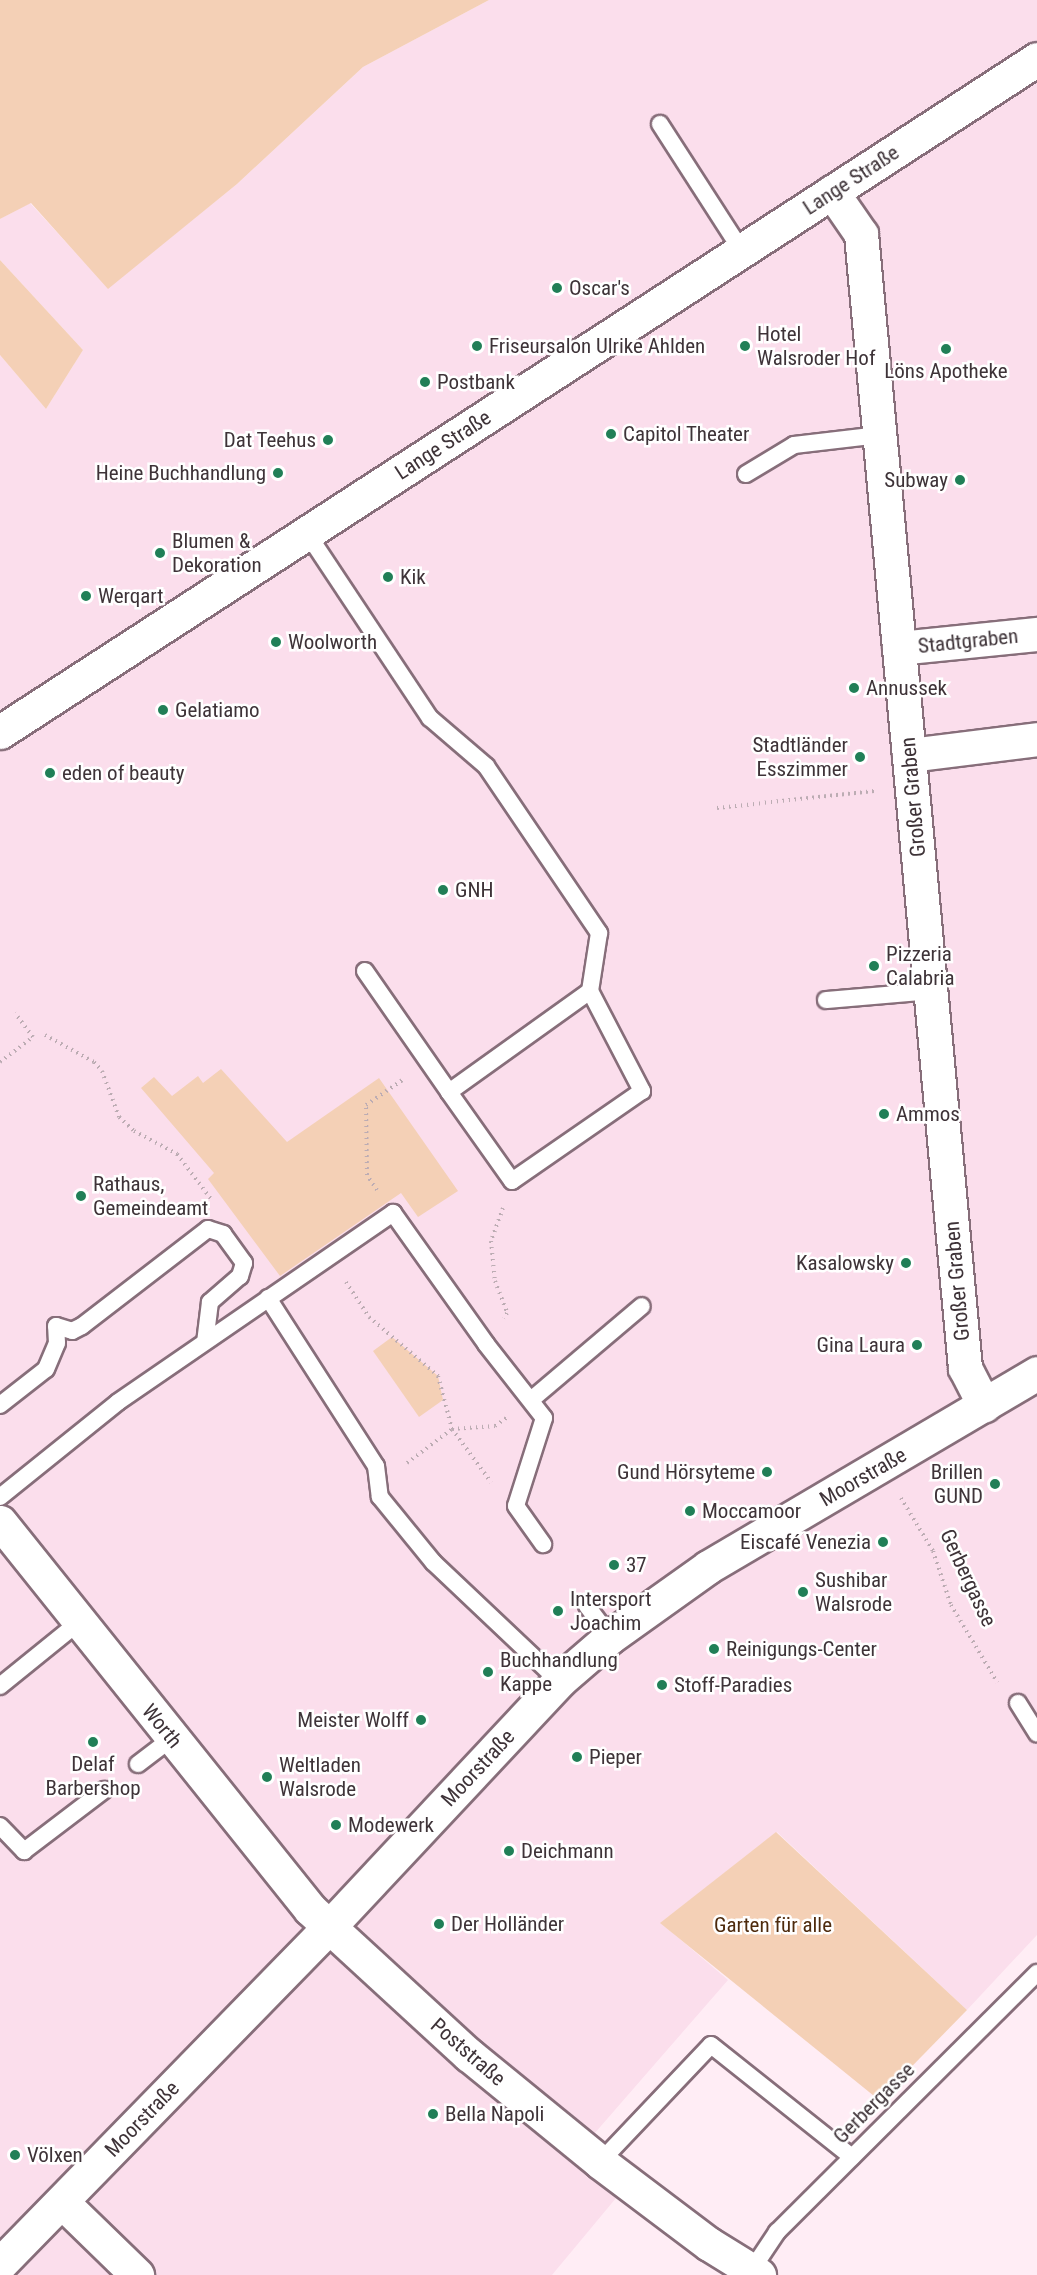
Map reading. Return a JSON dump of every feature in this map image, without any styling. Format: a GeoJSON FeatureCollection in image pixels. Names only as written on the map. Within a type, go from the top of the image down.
{"type":"FeatureCollection","features":[{"type":"Feature","properties":{"kind":"street","name":"Lange Straße"},"geometry":{"type":"LineString","coordinates":[[0,732],[1037,59]]}},
{"type":"Feature","properties":{"kind":"street","name":"Großer Graben"},"geometry":{"type":"LineString","coordinates":[[832,192],[861,234],[965,1368],[984,1405]]}},
{"type":"Feature","properties":{"kind":"street","name":"Stadtgraben"},"geometry":{"type":"LineString","coordinates":[[899,648],[1037,634]]}},
{"type":"Feature","properties":{"kind":"street"},"geometry":{"type":"LineString","coordinates":[[909,755],[1037,739]]}},
{"type":"Feature","properties":{"kind":"street","name":"Moorstraße"},"geometry":{"type":"LineString","coordinates":[[0,2264],[328,1927],[559,1681],[610,1637],[708,1567],[1037,1373]]}},
{"type":"Feature","properties":{"kind":"street","name":"Worth"},"geometry":{"type":"LineString","coordinates":[[0,1522],[291,1888],[328,1927]]}},
{"type":"Feature","properties":{"kind":"street","name":"Poststraße"},"geometry":{"type":"LineString","coordinates":[[328,1927],[469,2055],[600,2162],[709,2244],[755,2273]]}},
{"type":"Feature","properties":{"kind":"street"},"geometry":{"type":"LineString","coordinates":[[62,2202],[137,2275]]}},
{"type":"Feature","properties":{"kind":"lane"},"geometry":{"type":"LineString","coordinates":[[660,124],[742,251]]}},
{"type":"Feature","properties":{"kind":"lane"},"geometry":{"type":"LineString","coordinates":[[746,474],[794,445],[879,435]]}},
{"type":"Feature","properties":{"kind":"lane"},"geometry":{"type":"LineString","coordinates":[[307,533],[430,718],[486,766],[598,933],[590,991],[642,1090],[512,1181],[365,971]]}},
{"type":"Feature","properties":{"kind":"lane"},"geometry":{"type":"LineString","coordinates":[[448,1092],[590,991]]}},
{"type":"Feature","properties":{"kind":"lane"},"geometry":{"type":"LineString","coordinates":[[826,1000],[930,991]]}},
{"type":"Feature","properties":{"kind":"lane"},"geometry":{"type":"LineString","coordinates":[[0,1497],[118,1402],[393,1213],[486,1344],[544,1418],[516,1506],[543,1544]]}},
{"type":"Feature","properties":{"kind":"lane"},"geometry":{"type":"LineString","coordinates":[[0,1405],[46,1369],[57,1342],[56,1326],[72,1331],[82,1326],[208,1228],[223,1234],[244,1263],[240,1276],[210,1302],[205,1341]]}},
{"type":"Feature","properties":{"kind":"lane"},"geometry":{"type":"LineString","coordinates":[[268,1298],[376,1466],[380,1497],[433,1562],[559,1681]]}},
{"type":"Feature","properties":{"kind":"lane"},"geometry":{"type":"LineString","coordinates":[[531,1400],[642,1306]]}},
{"type":"Feature","properties":{"kind":"lane"},"geometry":{"type":"LineString","coordinates":[[587,1606],[610,1637]]}},
{"type":"Feature","properties":{"kind":"lane"},"geometry":{"type":"LineString","coordinates":[[0,1686],[79,1622]]}},
{"type":"Feature","properties":{"kind":"lane"},"geometry":{"type":"LineString","coordinates":[[1018,1703],[1037,1734]]}},
{"type":"Feature","properties":{"kind":"lane"},"geometry":{"type":"LineString","coordinates":[[138,1764],[172,1738]]}},
{"type":"Feature","properties":{"kind":"lane"},"geometry":{"type":"LineString","coordinates":[[0,1826],[24,1851],[104,1790]]}},
{"type":"Feature","properties":{"kind":"lane","name":"Gerbergasse"},"geometry":{"type":"LineString","coordinates":[[755,2273],[777,2232],[1037,1973]]}},
{"type":"Feature","properties":{"kind":"lane"},"geometry":{"type":"LineString","coordinates":[[600,2162],[711,2045],[852,2157]]}},
{"type":"Feature","properties":{"kind":"path"},"geometry":{"type":"LineString","coordinates":[[717,808],[912,787]]}},
{"type":"Feature","properties":{"kind":"path"},"geometry":{"type":"LineString","coordinates":[[0,1062],[33,1036],[15,1013]]}},
{"type":"Feature","properties":{"kind":"path"},"geometry":{"type":"LineString","coordinates":[[45,1035],[94,1062],[102,1071],[119,1117],[134,1131],[177,1154],[196,1177]]}},
{"type":"Feature","properties":{"kind":"path"},"geometry":{"type":"LineString","coordinates":[[392,1088],[366,1105],[367,1175],[393,1213]]}},
{"type":"Feature","properties":{"kind":"path"},"geometry":{"type":"LineString","coordinates":[[507,1313],[495,1281],[491,1241],[512,1181]]}},
{"type":"Feature","properties":{"kind":"path"},"geometry":{"type":"LineString","coordinates":[[330,1256],[369,1317],[438,1376],[452,1429],[501,1494],[516,1506]]}},
{"type":"Feature","properties":{"kind":"path"},"geometry":{"type":"LineString","coordinates":[[379,1483],[452,1429],[495,1426],[531,1400]]}},
{"type":"Feature","properties":{"kind":"path","name":"Gerbergasse"},"geometry":{"type":"LineString","coordinates":[[882,1466],[933,1551],[951,1605],[998,1684],[1018,1703]]}},
{"type":"Feature","properties":{"kind":"shaded area"},"geometry":{"type":"Polygon","coordinates":[[[489,0],[1037,0],[1037,1935],[967,2010],[777,1832],[661,1923],[728,1980],[594,2134],[641,2168],[552,2275],[0,2275],[0,355],[46,409],[83,350],[0,260],[0,219],[30,203],[108,288],[237,184],[363,67],[489,0]]]}},
{"type":"Feature","properties":{"kind":"green space"},"geometry":{"type":"Polygon","coordinates":[[[0,0],[489,0],[363,67],[237,184],[108,289],[31,203],[0,219],[0,0]]]}},
{"type":"Feature","properties":{"kind":"green space"},"geometry":{"type":"Polygon","coordinates":[[[0,260],[83,350],[46,409],[0,355],[0,260]]]}},
{"type":"Feature","properties":{"kind":"green space"},"geometry":{"type":"Polygon","coordinates":[[[221,1069],[287,1142],[379,1078],[458,1191],[418,1217],[401,1193],[280,1276],[208,1179],[214,1173],[141,1088],[154,1077],[172,1096],[198,1076],[203,1083],[221,1069]]]}},
{"type":"Feature","properties":{"kind":"green space"},"geometry":{"type":"Polygon","coordinates":[[[392,1337],[438,1376],[443,1400],[419,1417],[373,1351],[392,1337]]]}},
{"type":"Feature","properties":{"kind":"green space","name":"Garten für alle"},"geometry":{"type":"Polygon","coordinates":[[[776,1832],[967,2010],[879,2100],[660,1923],[776,1832]]]}},
{"type":"Feature","properties":{"kind":"place","name":"Oscar's"},"geometry":{"type":"Point","coordinates":[557,288]}},
{"type":"Feature","properties":{"kind":"place","name":"Friseursalon Ulrike Ahlden"},"geometry":{"type":"Point","coordinates":[477,346]}},
{"type":"Feature","properties":{"kind":"place","name":"Hotel Walsroder Hof"},"geometry":{"type":"Point","coordinates":[745,346]}},
{"type":"Feature","properties":{"kind":"place","name":"Löns Apotheke"},"geometry":{"type":"Point","coordinates":[946,349]}},
{"type":"Feature","properties":{"kind":"place","name":"Postbank"},"geometry":{"type":"Point","coordinates":[425,382]}},
{"type":"Feature","properties":{"kind":"place","name":"Capitol Theater"},"geometry":{"type":"Point","coordinates":[611,434]}},
{"type":"Feature","properties":{"kind":"place","name":"Dat Teehus"},"geometry":{"type":"Point","coordinates":[328,440]}},
{"type":"Feature","properties":{"kind":"place","name":"Heine Buchhandlung"},"geometry":{"type":"Point","coordinates":[278,473]}},
{"type":"Feature","properties":{"kind":"place","name":"Subway"},"geometry":{"type":"Point","coordinates":[960,480]}},
{"type":"Feature","properties":{"kind":"place","name":"Blumen & Dekoration"},"geometry":{"type":"Point","coordinates":[160,553]}},
{"type":"Feature","properties":{"kind":"place","name":"Kik"},"geometry":{"type":"Point","coordinates":[388,577]}},
{"type":"Feature","properties":{"kind":"place","name":"Werqart"},"geometry":{"type":"Point","coordinates":[86,596]}},
{"type":"Feature","properties":{"kind":"place","name":"Woolworth"},"geometry":{"type":"Point","coordinates":[276,642]}},
{"type":"Feature","properties":{"kind":"place","name":"Annussek"},"geometry":{"type":"Point","coordinates":[854,688]}},
{"type":"Feature","properties":{"kind":"place","name":"Gelatiamo"},"geometry":{"type":"Point","coordinates":[163,710]}},
{"type":"Feature","properties":{"kind":"place","name":"Stadtländer Esszimmer"},"geometry":{"type":"Point","coordinates":[860,757]}},
{"type":"Feature","properties":{"kind":"place","name":"eden of beauty"},"geometry":{"type":"Point","coordinates":[50,773]}},
{"type":"Feature","properties":{"kind":"place","name":"GNH"},"geometry":{"type":"Point","coordinates":[443,890]}},
{"type":"Feature","properties":{"kind":"place","name":"Pizzeria Calabria"},"geometry":{"type":"Point","coordinates":[874,966]}},
{"type":"Feature","properties":{"kind":"place","name":"Ammos"},"geometry":{"type":"Point","coordinates":[884,1114]}},
{"type":"Feature","properties":{"kind":"place","name":"Rathaus, Gemeindeamt"},"geometry":{"type":"Point","coordinates":[81,1196]}},
{"type":"Feature","properties":{"kind":"place","name":"Kasalowsky"},"geometry":{"type":"Point","coordinates":[906,1263]}},
{"type":"Feature","properties":{"kind":"place","name":"Gina Laura"},"geometry":{"type":"Point","coordinates":[917,1345]}},
{"type":"Feature","properties":{"kind":"place","name":"Gund Hörsyteme"},"geometry":{"type":"Point","coordinates":[767,1472]}},
{"type":"Feature","properties":{"kind":"place","name":"Brillen GUND"},"geometry":{"type":"Point","coordinates":[995,1484]}},
{"type":"Feature","properties":{"kind":"place","name":"Moccamoor"},"geometry":{"type":"Point","coordinates":[690,1511]}},
{"type":"Feature","properties":{"kind":"place","name":"Eiscafé Venezia"},"geometry":{"type":"Point","coordinates":[883,1542]}},
{"type":"Feature","properties":{"kind":"place","name":"37"},"geometry":{"type":"Point","coordinates":[614,1565]}},
{"type":"Feature","properties":{"kind":"place","name":"Sushibar Walsrode"},"geometry":{"type":"Point","coordinates":[803,1592]}},
{"type":"Feature","properties":{"kind":"place","name":"Intersport Joachim"},"geometry":{"type":"Point","coordinates":[558,1611]}},
{"type":"Feature","properties":{"kind":"place","name":"Reinigungs-Center"},"geometry":{"type":"Point","coordinates":[714,1649]}},
{"type":"Feature","properties":{"kind":"place","name":"Buchhandlung Kappe"},"geometry":{"type":"Point","coordinates":[488,1672]}},
{"type":"Feature","properties":{"kind":"place","name":"Stoff-Paradies"},"geometry":{"type":"Point","coordinates":[662,1685]}},
{"type":"Feature","properties":{"kind":"place","name":"Meister Wolff"},"geometry":{"type":"Point","coordinates":[421,1720]}},
{"type":"Feature","properties":{"kind":"place","name":"Delaf Barbershop"},"geometry":{"type":"Point","coordinates":[93,1742]}},
{"type":"Feature","properties":{"kind":"place","name":"Pieper"},"geometry":{"type":"Point","coordinates":[577,1757]}},
{"type":"Feature","properties":{"kind":"place","name":"Weltladen Walsrode"},"geometry":{"type":"Point","coordinates":[267,1777]}},
{"type":"Feature","properties":{"kind":"place","name":"Modewerk"},"geometry":{"type":"Point","coordinates":[336,1825]}},
{"type":"Feature","properties":{"kind":"place","name":"Deichmann"},"geometry":{"type":"Point","coordinates":[509,1851]}},
{"type":"Feature","properties":{"kind":"place","name":"Der Holländer"},"geometry":{"type":"Point","coordinates":[439,1924]}},
{"type":"Feature","properties":{"kind":"place","name":"Bella Napoli"},"geometry":{"type":"Point","coordinates":[433,2114]}},
{"type":"Feature","properties":{"kind":"place","name":"Völxen"},"geometry":{"type":"Point","coordinates":[15,2155]}}]}
